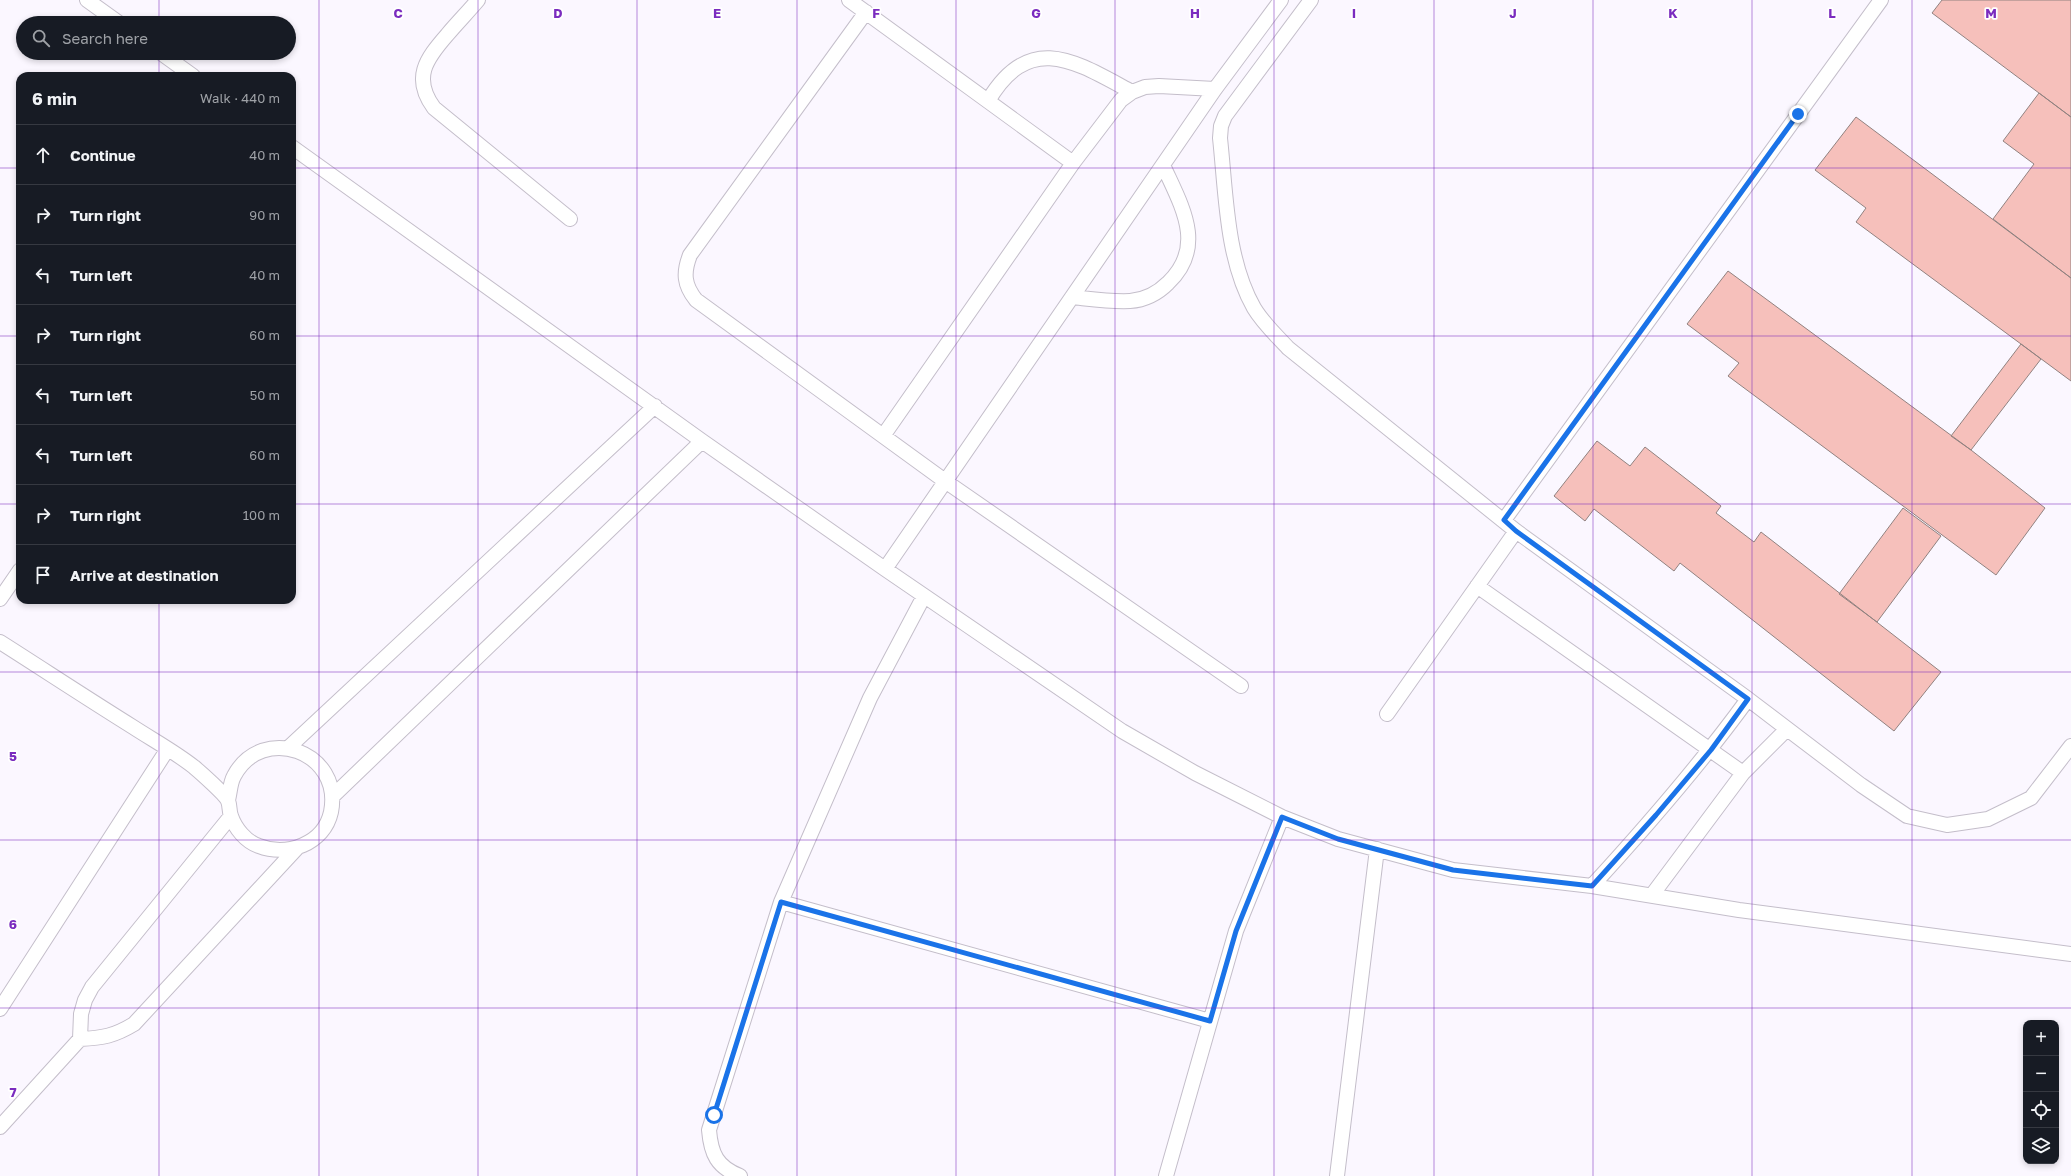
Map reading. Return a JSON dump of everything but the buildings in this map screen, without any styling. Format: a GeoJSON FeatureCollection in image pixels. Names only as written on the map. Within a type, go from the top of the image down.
{"type":"FeatureCollection","features":[{"type":"Feature","properties":{"kind":"lane"},"geometry":{"type":"LineString","coordinates":[[87,0],[109,16]]}},
{"type":"Feature","properties":{"kind":"lane"},"geometry":{"type":"LineString","coordinates":[[478,0],[427,59],[423,79],[428,100],[434,108],[570,219]]}},
{"type":"Feature","properties":{"kind":"lane"},"geometry":{"type":"LineString","coordinates":[[849,0],[1073,163]]}},
{"type":"Feature","properties":{"kind":"lane"},"geometry":{"type":"LineString","coordinates":[[885,569],[1215,89],[1282,0]]}},
{"type":"Feature","properties":{"kind":"lane"},"geometry":{"type":"LineString","coordinates":[[1311,0],[1225,116],[1221,126],[1220,138],[1229,227],[1234,253],[1242,278],[1254,308],[1270,329],[1288,348],[1516,531],[1748,699],[1861,785],[1907,816],[1946,825],[1988,820],[2031,798],[2071,746]]}},
{"type":"Feature","properties":{"kind":"lane"},"geometry":{"type":"LineString","coordinates":[[1504,520],[1881,0]]}},
{"type":"Feature","properties":{"kind":"lane"},"geometry":{"type":"LineString","coordinates":[[866,12],[690,255],[685,268],[685,281],[689,292],[696,300],[945,482],[1241,686]]}},
{"type":"Feature","properties":{"kind":"lane"},"geometry":{"type":"LineString","coordinates":[[988,101],[996,87],[1008,75],[1021,66],[1035,60],[1050,57],[1082,66],[1132,92]]}},
{"type":"Feature","properties":{"kind":"lane"},"geometry":{"type":"LineString","coordinates":[[171,60],[187,72]]}},
{"type":"Feature","properties":{"kind":"lane"},"geometry":{"type":"LineString","coordinates":[[883,436],[1073,163],[1121,100],[1132,92],[1145,87],[1159,86],[1215,89]]}},
{"type":"Feature","properties":{"kind":"lane"},"geometry":{"type":"LineString","coordinates":[[296,150],[702,441],[924,596],[1122,731],[1195,773],[1282,817],[1338,839],[1453,870],[1592,886],[1739,910],[2071,954]]}},
{"type":"Feature","properties":{"kind":"lane"},"geometry":{"type":"LineString","coordinates":[[1072,298],[1131,301],[1148,297],[1163,289],[1175,277],[1184,262],[1189,246],[1188,228],[1184,212],[1163,165]]}},
{"type":"Feature","properties":{"kind":"lane"},"geometry":{"type":"LineString","coordinates":[[288,748],[655,406]]}},
{"type":"Feature","properties":{"kind":"lane"},"geometry":{"type":"LineString","coordinates":[[332,796],[702,441]]}},
{"type":"Feature","properties":{"kind":"lane"},"geometry":{"type":"LineString","coordinates":[[1387,714],[1516,531]]}},
{"type":"Feature","properties":{"kind":"lane"},"geometry":{"type":"LineString","coordinates":[[0,599],[16,576]]}},
{"type":"Feature","properties":{"kind":"lane"},"geometry":{"type":"LineString","coordinates":[[1477,586],[1743,773]]}},
{"type":"Feature","properties":{"kind":"lane"},"geometry":{"type":"LineString","coordinates":[[740,1176],[728,1171],[717,1160],[710,1146],[709,1130],[781,902],[870,698],[924,596]]}},
{"type":"Feature","properties":{"kind":"lane"},"geometry":{"type":"LineString","coordinates":[[0,642],[194,766],[228,800]]}},
{"type":"Feature","properties":{"kind":"lane"},"geometry":{"type":"LineString","coordinates":[[1592,886],[1656,815],[1711,750],[1748,699]]}},
{"type":"Feature","properties":{"kind":"lane"},"geometry":{"type":"LineString","coordinates":[[1652,895],[1743,773],[1787,729]]}},
{"type":"Feature","properties":{"kind":"lane"},"geometry":{"type":"LineString","coordinates":[[270,748],[288,748],[304,753],[318,764],[328,778],[332,796],[330,813],[323,829],[312,841],[297,848],[277,851],[257,846],[241,834],[231,816],[228,800],[233,777],[248,758],[270,748]]}},
{"type":"Feature","properties":{"kind":"lane"},"geometry":{"type":"LineString","coordinates":[[0,1009],[167,750]]}},
{"type":"Feature","properties":{"kind":"lane"},"geometry":{"type":"LineString","coordinates":[[0,1127],[80,1039],[81,1014],[85,1000],[92,987],[231,816]]}},
{"type":"Feature","properties":{"kind":"lane"},"geometry":{"type":"LineString","coordinates":[[1166,1176],[1236,931],[1282,817]]}},
{"type":"Feature","properties":{"kind":"lane"},"geometry":{"type":"LineString","coordinates":[[80,1039],[102,1038],[116,1035],[134,1024],[297,848]]}},
{"type":"Feature","properties":{"kind":"lane"},"geometry":{"type":"LineString","coordinates":[[1337,1176],[1377,850]]}},
{"type":"Feature","properties":{"kind":"lane"},"geometry":{"type":"LineString","coordinates":[[781,902],[1210,1021]]}},
{"type":"Feature","properties":{"kind":"route"},"geometry":{"type":"LineString","coordinates":[[714,1115],[781,902],[1210,1021],[1236,931],[1282,817],[1338,839],[1453,870],[1592,886],[1656,815],[1711,750],[1748,699],[1516,531],[1504,520],[1798,114]]}}]}
